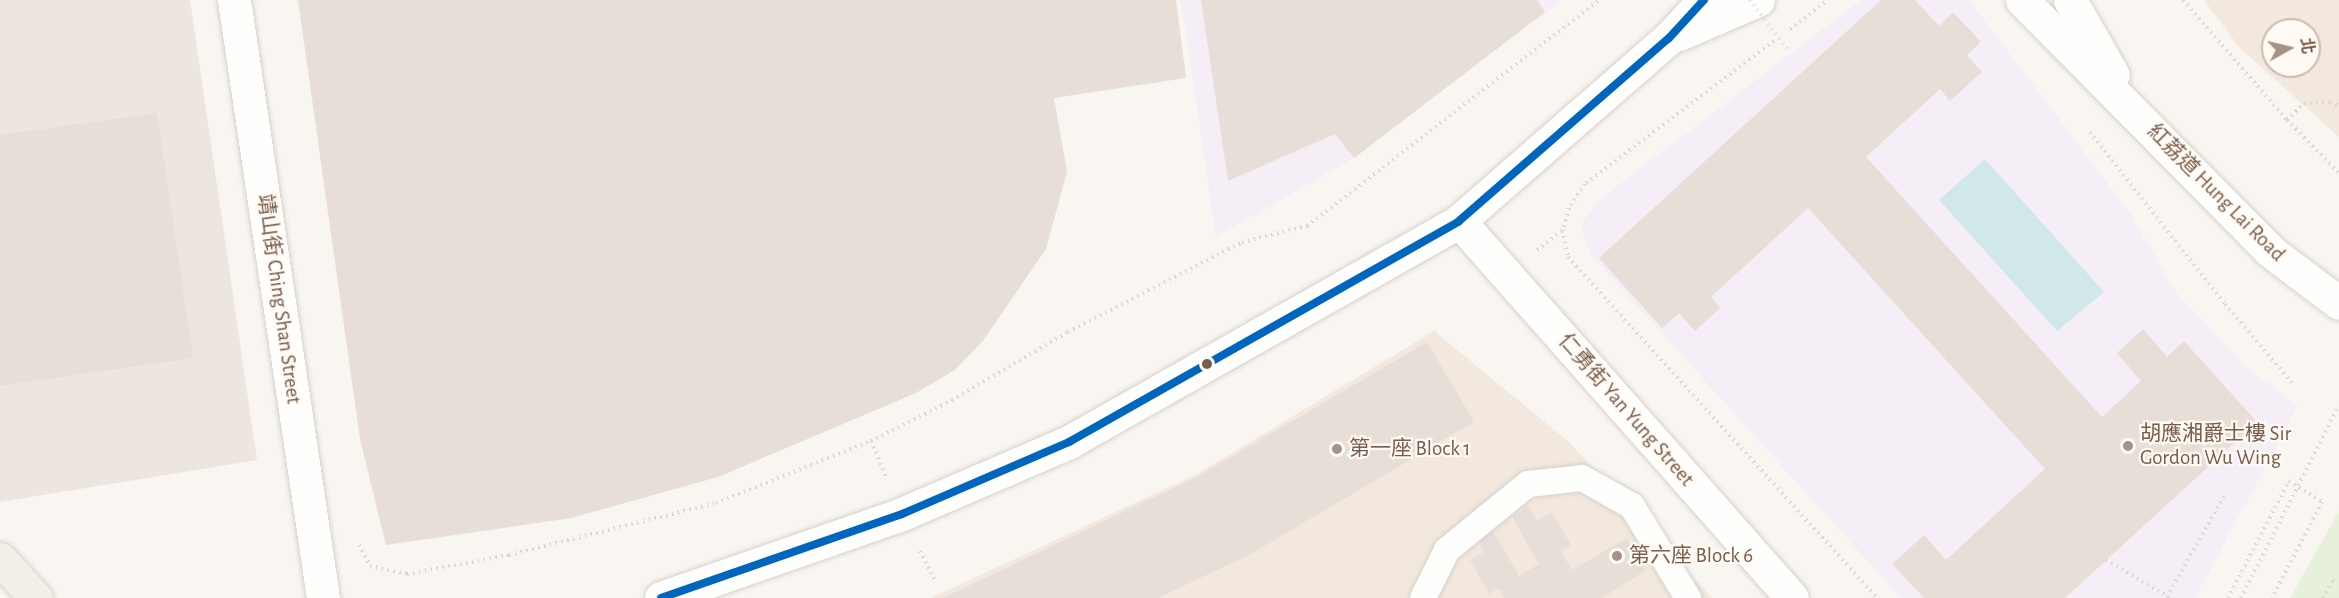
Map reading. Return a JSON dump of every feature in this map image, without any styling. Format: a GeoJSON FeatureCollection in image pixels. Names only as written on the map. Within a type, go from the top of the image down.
{"type":"FeatureCollection","features":[{"type":"Feature","properties":{"kind":"main road"},"geometry":{"type":"LineString","coordinates":[[0,559],[36,598]]}},
{"type":"Feature","properties":{"kind":"street","name":"靖山街 Ching Shan Street"},"geometry":{"type":"LineString","coordinates":[[234,0],[323,598]]}},
{"type":"Feature","properties":{"kind":"street"},"geometry":{"type":"LineString","coordinates":[[661,598],[902,513],[1069,442],[1459,221],[1669,38],[1704,0]]}},
{"type":"Feature","properties":{"kind":"street"},"geometry":{"type":"LineString","coordinates":[[1669,38],[1758,0]]}},
{"type":"Feature","properties":{"kind":"street","name":"紅荔道 Hung Lai Road"},"geometry":{"type":"LineString","coordinates":[[2022,0],[2270,251],[2335,302]]}},
{"type":"Feature","properties":{"kind":"street","name":"紅荔道 Hung Lai Road"},"geometry":{"type":"LineString","coordinates":[[2070,0],[2135,112]]}},
{"type":"Feature","properties":{"kind":"street","name":"仁勇街 Yan Yung Street"},"geometry":{"type":"LineString","coordinates":[[1459,221],[1792,598]]}},
{"type":"Feature","properties":{"kind":"lane"},"geometry":{"type":"LineString","coordinates":[[1423,598],[1447,550],[1528,484],[1582,478],[1632,506],[1688,598]]}},
{"type":"Feature","properties":{"kind":"path"},"geometry":{"type":"LineString","coordinates":[[357,541],[370,566],[407,574],[509,555],[716,503],[871,441],[952,400],[1068,332],[1242,242],[1307,226],[1599,0]]}},
{"type":"Feature","properties":{"kind":"path"},"geometry":{"type":"LineString","coordinates":[[1750,0],[1791,53]]}},
{"type":"Feature","properties":{"kind":"path"},"geometry":{"type":"LineString","coordinates":[[1828,0],[1585,184],[1569,208],[1563,230],[1568,257],[1877,598]]}},
{"type":"Feature","properties":{"kind":"path"},"geometry":{"type":"LineString","coordinates":[[2182,0],[2287,120],[2339,173]]}},
{"type":"Feature","properties":{"kind":"path"},"geometry":{"type":"LineString","coordinates":[[2287,120],[2304,103],[2330,102],[2339,106]]}},
{"type":"Feature","properties":{"kind":"path"},"geometry":{"type":"LineString","coordinates":[[2083,123],[2211,287],[2293,384]]}},
{"type":"Feature","properties":{"kind":"path"},"geometry":{"type":"LineString","coordinates":[[2241,598],[2339,405]]}},
{"type":"Feature","properties":{"kind":"path"},"geometry":{"type":"LineString","coordinates":[[2228,598],[2289,481],[2322,502],[2272,598]]}},
{"type":"Feature","properties":{"kind":"path"},"geometry":{"type":"LineString","coordinates":[[2106,560],[2169,597],[2224,496]]}},
{"type":"Feature","properties":{"kind":"path"},"geometry":{"type":"LineString","coordinates":[[2323,598],[2333,581],[2339,582]]}},
{"type":"Feature","properties":{"kind":"shaded area"},"geometry":{"type":"Polygon","coordinates":[[[0,0],[190,0],[257,460],[0,502],[0,0]]]}},
{"type":"Feature","properties":{"kind":"shaded area"},"geometry":{"type":"Polygon","coordinates":[[[1181,0],[1562,0],[1354,158],[1216,237],[1181,0]]]}},
{"type":"Feature","properties":{"kind":"shaded area"},"geometry":{"type":"Polygon","coordinates":[[[1861,0],[1969,0],[2130,213],[2175,291],[2248,369],[2298,406],[2195,598],[1901,598],[1591,255],[1580,226],[1599,200],[1861,0]]]}},
{"type":"Feature","properties":{"kind":"shaded area"},"geometry":{"type":"Polygon","coordinates":[[[2204,0],[2339,0],[2339,137],[2273,78],[2321,78],[2321,18],[2261,18],[2261,67],[2239,47],[2204,0]]]}},
{"type":"Feature","properties":{"kind":"shaded area"},"geometry":{"type":"Polygon","coordinates":[[[1434,331],[1570,443],[1712,598],[931,598],[1197,474],[1434,331]]]}},
{"type":"Feature","properties":{"kind":"green space"},"geometry":{"type":"Polygon","coordinates":[[[2339,511],[2339,598],[2290,598],[2339,511]]]}},
{"type":"Feature","properties":{"kind":"water"},"geometry":{"type":"Polygon","coordinates":[[[1985,159],[2104,292],[2057,331],[1939,200],[1985,159]]]}},
{"type":"Feature","properties":{"kind":"building"},"geometry":{"type":"Polygon","coordinates":[[[298,0],[1176,0],[1186,78],[1054,98],[1067,172],[1046,249],[982,342],[955,370],[916,393],[718,477],[571,518],[386,545],[360,439],[298,0]]]}},
{"type":"Feature","properties":{"kind":"building"},"geometry":{"type":"Polygon","coordinates":[[[1201,0],[1537,0],[1545,12],[1354,158],[1335,134],[1228,181],[1201,0]]]}},
{"type":"Feature","properties":{"kind":"building"},"geometry":{"type":"Polygon","coordinates":[[[1881,0],[1915,0],[1939,26],[1953,12],[1981,42],[1967,55],[1982,72],[1950,101],[1940,89],[1866,157],[2102,417],[2141,381],[2117,353],[2143,329],[2167,357],[2184,341],[2257,422],[2065,598],[1924,598],[1892,564],[1924,535],[1946,560],[2045,469],[1808,208],[1711,297],[1720,308],[1695,331],[1679,313],[1662,328],[1599,258],[1881,0]]]}},
{"type":"Feature","properties":{"kind":"building"},"geometry":{"type":"Polygon","coordinates":[[[157,113],[193,358],[0,386],[0,135],[157,113]]]}},
{"type":"Feature","properties":{"kind":"building","name":"第一座 Block 1"},"geometry":{"type":"Polygon","coordinates":[[[1427,342],[1474,422],[1249,555],[1158,598],[943,598],[1199,476],[1427,342]]]}},
{"type":"Feature","properties":{"kind":"building","name":"第六座 Block 6"},"geometry":{"type":"Polygon","coordinates":[[[1529,506],[1537,521],[1552,512],[1571,545],[1561,551],[1572,570],[1627,538],[1646,570],[1602,598],[1505,598],[1499,588],[1489,594],[1470,560],[1484,552],[1476,537],[1492,529],[1519,576],[1539,564],[1512,517],[1529,506]]]}},
{"type":"Feature","properties":{"kind":"transit line"},"geometry":{"type":"LineString","coordinates":[[661,598],[902,514],[1069,442],[1459,221],[1669,38],[1704,0]]}},
{"type":"Feature","properties":{"kind":"place","name":"胡應湘爵士樓 Sir Gordon Wu Wing"},"geometry":{"type":"Point","coordinates":[2128,446]}},
{"type":"Feature","properties":{"kind":"place","name":"第一座 Block 1"},"geometry":{"type":"Point","coordinates":[1337,449]}},
{"type":"Feature","properties":{"kind":"place","name":"第六座 Block 6"},"geometry":{"type":"Point","coordinates":[1617,556]}}]}
